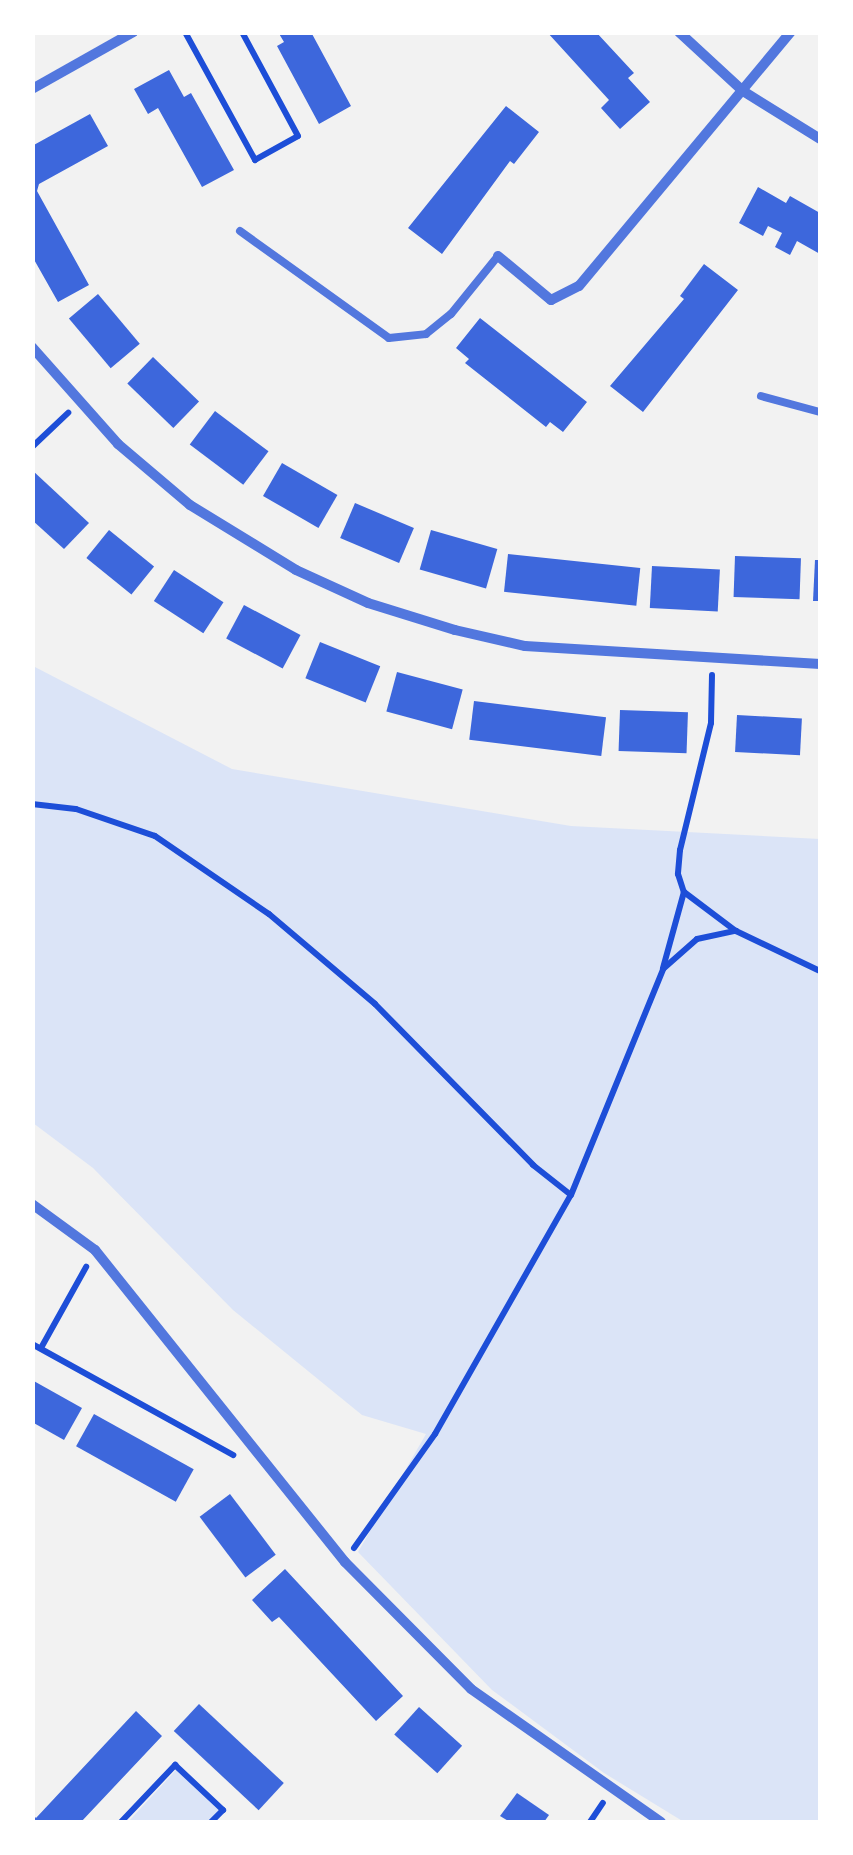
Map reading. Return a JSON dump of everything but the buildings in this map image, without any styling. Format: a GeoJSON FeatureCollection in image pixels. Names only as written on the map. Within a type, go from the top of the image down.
{"type":"FeatureCollection","features":[{"type":"Feature","properties":{"kind":"street"},"geometry":{"type":"LineString","coordinates":[[32,89],[134,32]]}},
{"type":"Feature","properties":{"kind":"street"},"geometry":{"type":"LineString","coordinates":[[679,32],[743,90],[820,139]]}},
{"type":"Feature","properties":{"kind":"street"},"geometry":{"type":"LineString","coordinates":[[498,256],[551,300],[579,286],[790,32]]}},
{"type":"Feature","properties":{"kind":"street"},"geometry":{"type":"LineString","coordinates":[[32,347],[118,444],[190,505],[296,570],[368,603],[455,630],[525,646],[820,664]]}},
{"type":"Feature","properties":{"kind":"street"},"geometry":{"type":"LineString","coordinates":[[32,1204],[95,1250],[345,1562],[470,1689],[661,1822]]}},
{"type":"Feature","properties":{"kind":"lane"},"geometry":{"type":"LineString","coordinates":[[240,232],[389,338],[426,334],[451,314],[498,256]]}},
{"type":"Feature","properties":{"kind":"lane"},"geometry":{"type":"LineString","coordinates":[[761,396],[820,412]]}},
{"type":"Feature","properties":{"kind":"path"},"geometry":{"type":"LineString","coordinates":[[185,32],[255,160],[298,136],[242,32]]}},
{"type":"Feature","properties":{"kind":"path"},"geometry":{"type":"LineString","coordinates":[[32,447],[78,403]]}},
{"type":"Feature","properties":{"kind":"path"},"geometry":{"type":"LineString","coordinates":[[345,1562],[434,1434],[571,1195],[662,969],[684,892],[678,874],[680,850],[711,722],[713,659]]}},
{"type":"Feature","properties":{"kind":"path"},"geometry":{"type":"LineString","coordinates":[[32,804],[76,809],[155,836],[269,914],[374,1004],[534,1165],[571,1195]]}},
{"type":"Feature","properties":{"kind":"path"},"geometry":{"type":"LineString","coordinates":[[684,892],[736,930],[820,971]]}},
{"type":"Feature","properties":{"kind":"path"},"geometry":{"type":"LineString","coordinates":[[662,969],[696,940],[736,930]]}},
{"type":"Feature","properties":{"kind":"path"},"geometry":{"type":"LineString","coordinates":[[95,1250],[36,1346],[248,1463]]}},
{"type":"Feature","properties":{"kind":"path"},"geometry":{"type":"LineString","coordinates":[[122,1822],[175,1765],[223,1810],[212,1822]]}},
{"type":"Feature","properties":{"kind":"shaded area"},"geometry":{"type":"Polygon","coordinates":[[[33,666],[232,769],[571,826],[820,839],[820,1822],[684,1822],[604,1773],[492,1690],[358,1552],[426,1434],[362,1415],[233,1310],[93,1168],[33,1123],[33,666]]]}},
{"type":"Feature","properties":{"kind":"shaded area"},"geometry":{"type":"Polygon","coordinates":[[[176,1770],[219,1810],[208,1822],[128,1822],[176,1770]]]}}]}
